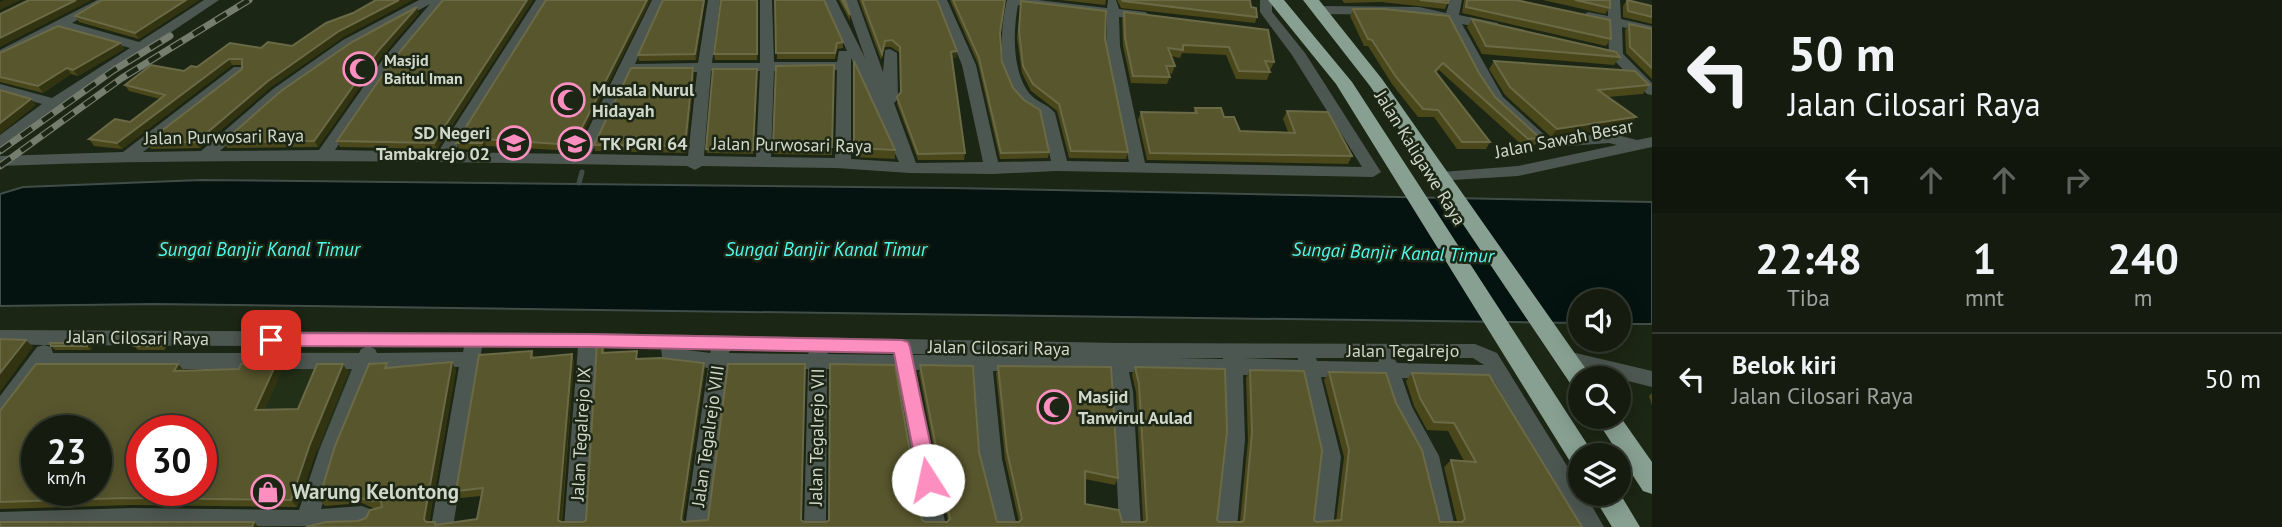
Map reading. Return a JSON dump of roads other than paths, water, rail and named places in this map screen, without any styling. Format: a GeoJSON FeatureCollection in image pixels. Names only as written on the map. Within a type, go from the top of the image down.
{"type":"FeatureCollection","features":[{"type":"Feature","properties":{"kind":"highway","name":"Jalan Kaligawe Raya"},"geometry":{"type":"LineString","coordinates":[[1276,0],[1343,82],[1572,443]]}},
{"type":"Feature","properties":{"kind":"highway","name":"Jalan Kaligawe Raya"},"geometry":{"type":"LineString","coordinates":[[1315,5],[1376,83],[1571,366]]}},
{"type":"Feature","properties":{"kind":"highway"},"geometry":{"type":"LineString","coordinates":[[1615,429],[1652,483]]}},
{"type":"Feature","properties":{"kind":"highway"},"geometry":{"type":"LineString","coordinates":[[1613,506],[1627,527]]}},
{"type":"Feature","properties":{"kind":"street"},"geometry":{"type":"LineString","coordinates":[[0,55],[107,0]]}},
{"type":"Feature","properties":{"kind":"street"},"geometry":{"type":"LineString","coordinates":[[0,142],[54,103],[213,0]]}},
{"type":"Feature","properties":{"kind":"street"},"geometry":{"type":"LineString","coordinates":[[204,157],[278,92],[338,50],[429,0]]}},
{"type":"Feature","properties":{"kind":"street"},"geometry":{"type":"LineString","coordinates":[[324,155],[388,62],[441,0]]}},
{"type":"Feature","properties":{"kind":"street"},"geometry":{"type":"LineString","coordinates":[[443,157],[500,61],[542,0]]}},
{"type":"Feature","properties":{"kind":"street"},"geometry":{"type":"LineString","coordinates":[[580,160],[628,68],[658,0]]}},
{"type":"Feature","properties":{"kind":"street"},"geometry":{"type":"LineString","coordinates":[[692,162],[695,165],[707,68],[705,48],[714,0]]}},
{"type":"Feature","properties":{"kind":"street"},"geometry":{"type":"LineString","coordinates":[[760,162],[763,163],[767,92],[766,0]]}},
{"type":"Feature","properties":{"kind":"street"},"geometry":{"type":"LineString","coordinates":[[830,0],[909,168]]}},
{"type":"Feature","properties":{"kind":"street"},"geometry":{"type":"LineString","coordinates":[[839,163],[843,165],[843,0]]}},
{"type":"Feature","properties":{"kind":"street"},"geometry":{"type":"LineString","coordinates":[[851,0],[909,168]]}},
{"type":"Feature","properties":{"kind":"street"},"geometry":{"type":"LineString","coordinates":[[941,0],[955,24],[975,85],[987,154],[993,169]]}},
{"type":"Feature","properties":{"kind":"street","name":"Jalan Purwosari Raya"},"geometry":{"type":"LineString","coordinates":[[3,161],[324,155],[839,163],[909,168],[993,169],[1056,166],[1373,172],[1298,53],[1272,29],[1266,12],[1266,0]]}},
{"type":"Feature","properties":{"kind":"street"},"geometry":{"type":"LineString","coordinates":[[1456,0],[1452,16],[1483,61],[1484,79],[1498,100],[1546,145],[1609,138],[1644,144]]}},
{"type":"Feature","properties":{"kind":"street"},"geometry":{"type":"LineString","coordinates":[[1614,0],[1615,22],[1609,53],[1652,91]]}},
{"type":"Feature","properties":{"kind":"street"},"geometry":{"type":"LineString","coordinates":[[1056,166],[1060,167],[1048,113],[1024,97],[1014,78],[1009,12],[1013,1],[1114,6],[1163,19]]}},
{"type":"Feature","properties":{"kind":"street"},"geometry":{"type":"LineString","coordinates":[[1315,5],[1452,16],[1503,29]]}},
{"type":"Feature","properties":{"kind":"street"},"geometry":{"type":"LineString","coordinates":[[1114,6],[1114,46],[1138,168]]}},
{"type":"Feature","properties":{"kind":"street"},"geometry":{"type":"LineString","coordinates":[[1577,14],[1652,30]]}},
{"type":"Feature","properties":{"kind":"street"},"geometry":{"type":"LineString","coordinates":[[60,24],[140,46]]}},
{"type":"Feature","properties":{"kind":"street"},"geometry":{"type":"LineString","coordinates":[[890,53],[894,140],[909,168]]}},
{"type":"Feature","properties":{"kind":"street"},"geometry":{"type":"LineString","coordinates":[[628,68],[844,66]]}},
{"type":"Feature","properties":{"kind":"street"},"geometry":{"type":"LineString","coordinates":[[126,157],[239,69]]}},
{"type":"Feature","properties":{"kind":"street"},"geometry":{"type":"LineString","coordinates":[[1605,71],[1631,73]]}},
{"type":"Feature","properties":{"kind":"street"},"geometry":{"type":"LineString","coordinates":[[0,88],[54,103]]}},
{"type":"Feature","properties":{"kind":"street","name":"Jalan Sawah Besar"},"geometry":{"type":"LineString","coordinates":[[1448,186],[1644,144]]}},
{"type":"Feature","properties":{"kind":"street"},"geometry":{"type":"LineString","coordinates":[[0,411],[55,337]]}},
{"type":"Feature","properties":{"kind":"street","name":"Jalan Cilosari Raya"},"geometry":{"type":"LineString","coordinates":[[4,341],[55,337],[372,340],[472,350],[588,340],[670,344]]}},
{"type":"Feature","properties":{"kind":"street"},"geometry":{"type":"LineString","coordinates":[[307,520],[328,453],[372,340]]}},
{"type":"Feature","properties":{"kind":"street","name":"Jalan Tegalrejo IX"},"geometry":{"type":"LineString","coordinates":[[575,527],[588,340]]}},
{"type":"Feature","properties":{"kind":"street","name":"Jalan Tegalrejo"},"geometry":{"type":"LineString","coordinates":[[670,344],[670,358],[720,353],[1386,361],[1475,351],[1490,358],[1593,527]]}},
{"type":"Feature","properties":{"kind":"street"},"geometry":{"type":"LineString","coordinates":[[37,361],[365,361],[472,350],[442,527]]}},
{"type":"Feature","properties":{"kind":"street"},"geometry":{"type":"LineString","coordinates":[[1560,350],[1652,379]]}},
{"type":"Feature","properties":{"kind":"street","name":"Jalan Tegalrejo VIII"},"geometry":{"type":"LineString","coordinates":[[696,527],[720,353]]}},
{"type":"Feature","properties":{"kind":"street","name":"Jalan Tegalrejo VII"},"geometry":{"type":"LineString","coordinates":[[815,527],[818,355]]}},
{"type":"Feature","properties":{"kind":"street"},"geometry":{"type":"LineString","coordinates":[[904,355],[935,527]]}},
{"type":"Feature","properties":{"kind":"street"},"geometry":{"type":"LineString","coordinates":[[982,355],[991,459],[1006,527]]}},
{"type":"Feature","properties":{"kind":"street"},"geometry":{"type":"LineString","coordinates":[[1117,357],[1130,527]]}},
{"type":"Feature","properties":{"kind":"street"},"geometry":{"type":"LineString","coordinates":[[1226,527],[1235,440],[1232,359]]}},
{"type":"Feature","properties":{"kind":"street"},"geometry":{"type":"LineString","coordinates":[[1307,360],[1330,457],[1322,527]]}},
{"type":"Feature","properties":{"kind":"street"},"geometry":{"type":"LineString","coordinates":[[1386,361],[1402,409],[1428,456],[1444,527]]}},
{"type":"Feature","properties":{"kind":"street"},"geometry":{"type":"LineString","coordinates":[[0,522],[133,518],[307,520],[362,516]]}},
{"type":"Feature","properties":{"kind":"water","name":"Sungai Banjir Kanal Timur"},"geometry":{"type":"Polygon","coordinates":[[[201,180],[950,188],[1652,202],[1652,324],[1631,324],[1631,289],[1568,289],[1568,323],[153,304],[0,306],[0,194],[23,187],[201,180]]]}},
{"type":"Feature","properties":{"kind":"waterway"},"geometry":{"type":"LineString","coordinates":[[579,183],[582,172]]}},
{"type":"Feature","properties":{"kind":"railway"},"geometry":{"type":"LineString","coordinates":[[0,166],[122,78],[249,0]]}},
{"type":"Feature","properties":{"kind":"railway"},"geometry":{"type":"LineString","coordinates":[[0,151],[114,70],[170,36]]}},
{"type":"Feature","properties":{"kind":"place","name":"Masjid Baitul Iman"},"geometry":{"type":"Point","coordinates":[360,69]}},
{"type":"Feature","properties":{"kind":"place","name":"Musala Nurul Hidayah"},"geometry":{"type":"Point","coordinates":[568,100]}},
{"type":"Feature","properties":{"kind":"place","name":"SD Negeri Tambakrejo 02"},"geometry":{"type":"Point","coordinates":[514,143]}},
{"type":"Feature","properties":{"kind":"place","name":"TK PGRI 64"},"geometry":{"type":"Point","coordinates":[575,144]}},
{"type":"Feature","properties":{"kind":"place","name":"Masjid Tanwirul Aulad"},"geometry":{"type":"Point","coordinates":[1054,407]}},
{"type":"Feature","properties":{"kind":"place","name":"Warung Kelontong"},"geometry":{"type":"Point","coordinates":[268,492]}}]}
